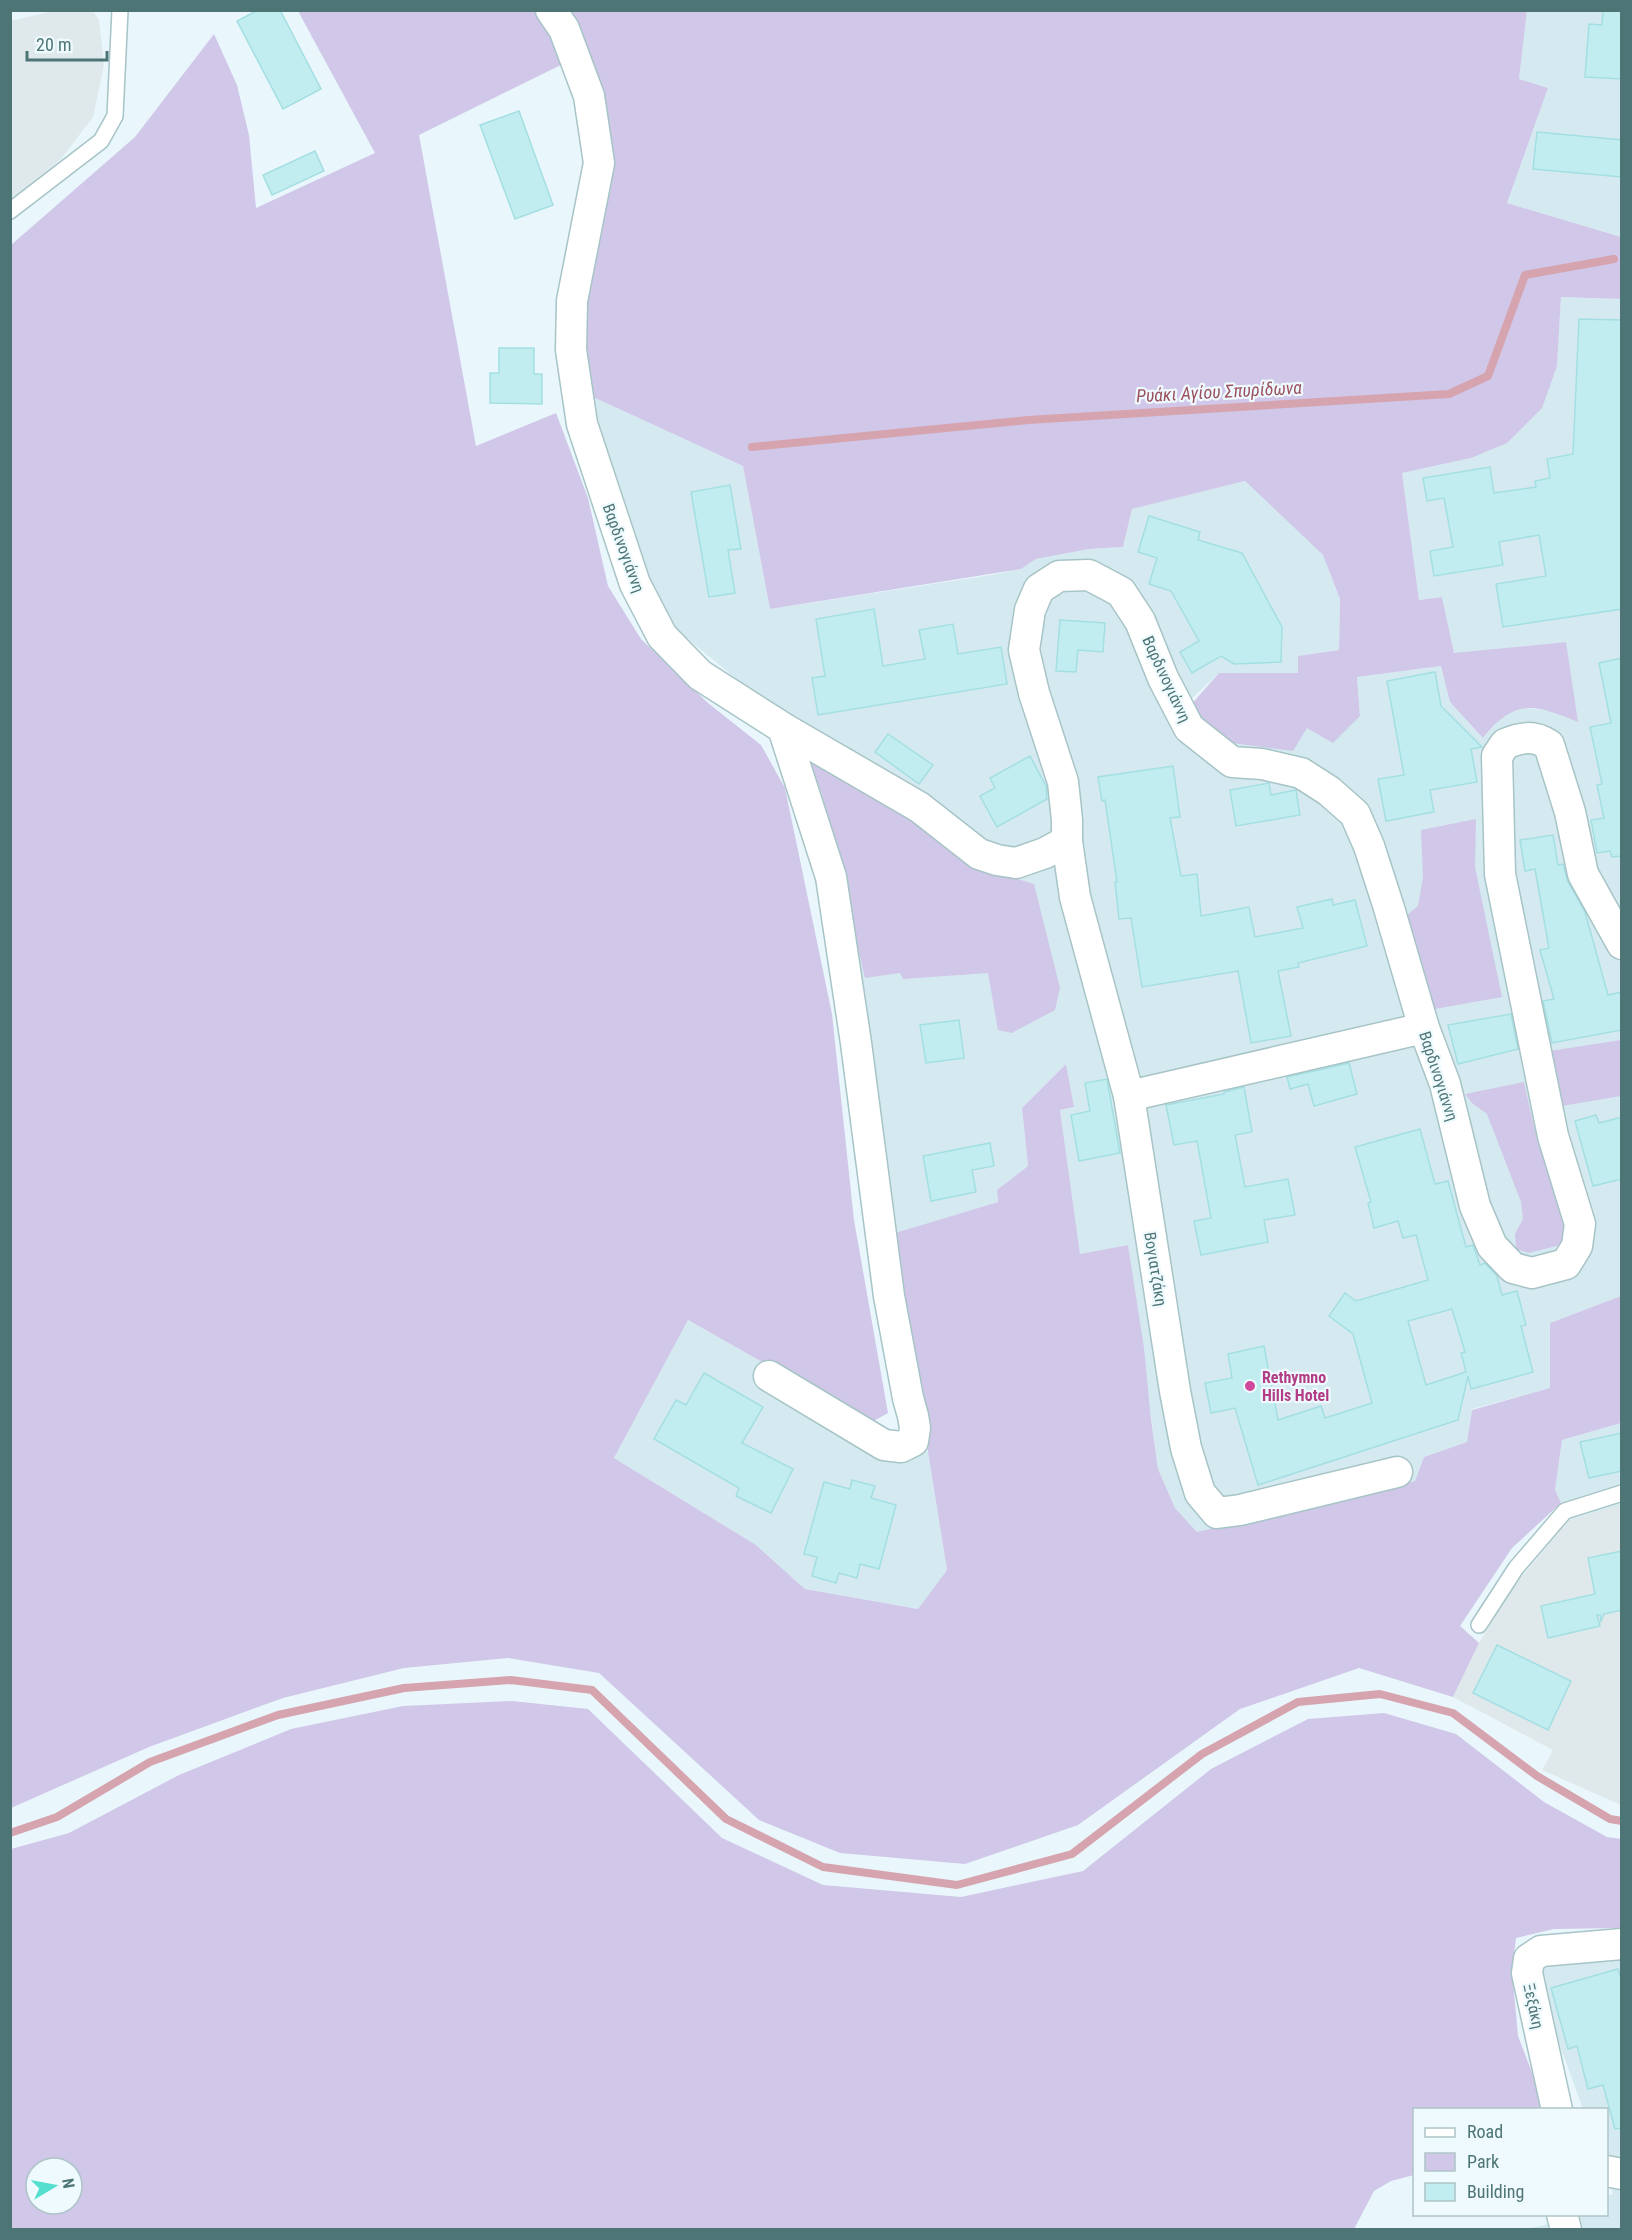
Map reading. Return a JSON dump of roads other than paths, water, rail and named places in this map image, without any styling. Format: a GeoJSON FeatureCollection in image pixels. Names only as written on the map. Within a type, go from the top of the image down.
{"type":"FeatureCollection","features":[{"type":"Feature","properties":{"kind":"street","name":"Βαρδινογιάννη"},"geometry":{"type":"LineString","coordinates":[[551,10],[564,28],[589,96],[599,163],[572,302],[571,350],[582,424],[635,584],[662,636],[700,675],[783,728],[919,807],[979,854],[1016,863],[1045,853],[1067,841],[1063,782],[1034,693],[1024,650],[1030,610],[1039,589],[1059,576],[1089,575],[1121,592],[1140,621],[1162,678],[1189,728],[1232,762],[1262,764],[1301,773],[1329,791],[1354,814],[1369,846],[1424,1028],[1445,1084],[1475,1206],[1492,1246],[1513,1268],[1532,1273],[1566,1264],[1578,1246],[1580,1224],[1553,1136],[1500,874],[1497,756],[1504,744],[1529,737],[1540,739],[1549,745],[1570,812],[1583,874],[1622,944]]}},
{"type":"Feature","properties":{"kind":"street"},"geometry":{"type":"LineString","coordinates":[[769,1376],[884,1445],[901,1447],[913,1441],[915,1428],[889,1296],[856,1043],[831,877],[783,728]]}},
{"type":"Feature","properties":{"kind":"street","name":"Βογιατζάκη"},"geometry":{"type":"LineString","coordinates":[[1067,841],[1075,897],[1129,1096],[1174,1391],[1186,1448],[1200,1493],[1216,1513],[1397,1472]]}},
{"type":"Feature","properties":{"kind":"street"},"geometry":{"type":"LineString","coordinates":[[1129,1096],[1424,1028]]}},
{"type":"Feature","properties":{"kind":"street","name":"Ξεξάκη"},"geometry":{"type":"LineString","coordinates":[[1557,2108],[1527,1973],[1529,1959],[1541,1951],[1622,1944]]}},
{"type":"Feature","properties":{"kind":"lane"},"geometry":{"type":"LineString","coordinates":[[10,212],[101,141],[115,116],[120,10]]}},
{"type":"Feature","properties":{"kind":"lane"},"geometry":{"type":"LineString","coordinates":[[1479,1625],[1516,1568],[1565,1511],[1622,1493]]}},
{"type":"Feature","properties":{"kind":"waterway","name":"Ρυάκι Αγίου Σπυρίδωνα"},"geometry":{"type":"LineString","coordinates":[[752,447],[1028,420],[1449,394],[1488,376],[1525,275],[1614,259]]}},
{"type":"Feature","properties":{"kind":"waterway"},"geometry":{"type":"LineString","coordinates":[[10,1833],[57,1817],[150,1762],[278,1715],[404,1688],[511,1680],[592,1690],[726,1819],[823,1867],[957,1885],[1072,1854],[1202,1754],[1298,1702],[1380,1694],[1453,1713],[1537,1776],[1610,1819],[1622,1821]]}},
{"type":"Feature","properties":{"kind":"place","name":"Rethymno Hills Hotel"},"geometry":{"type":"Point","coordinates":[1250,1386]}}]}
